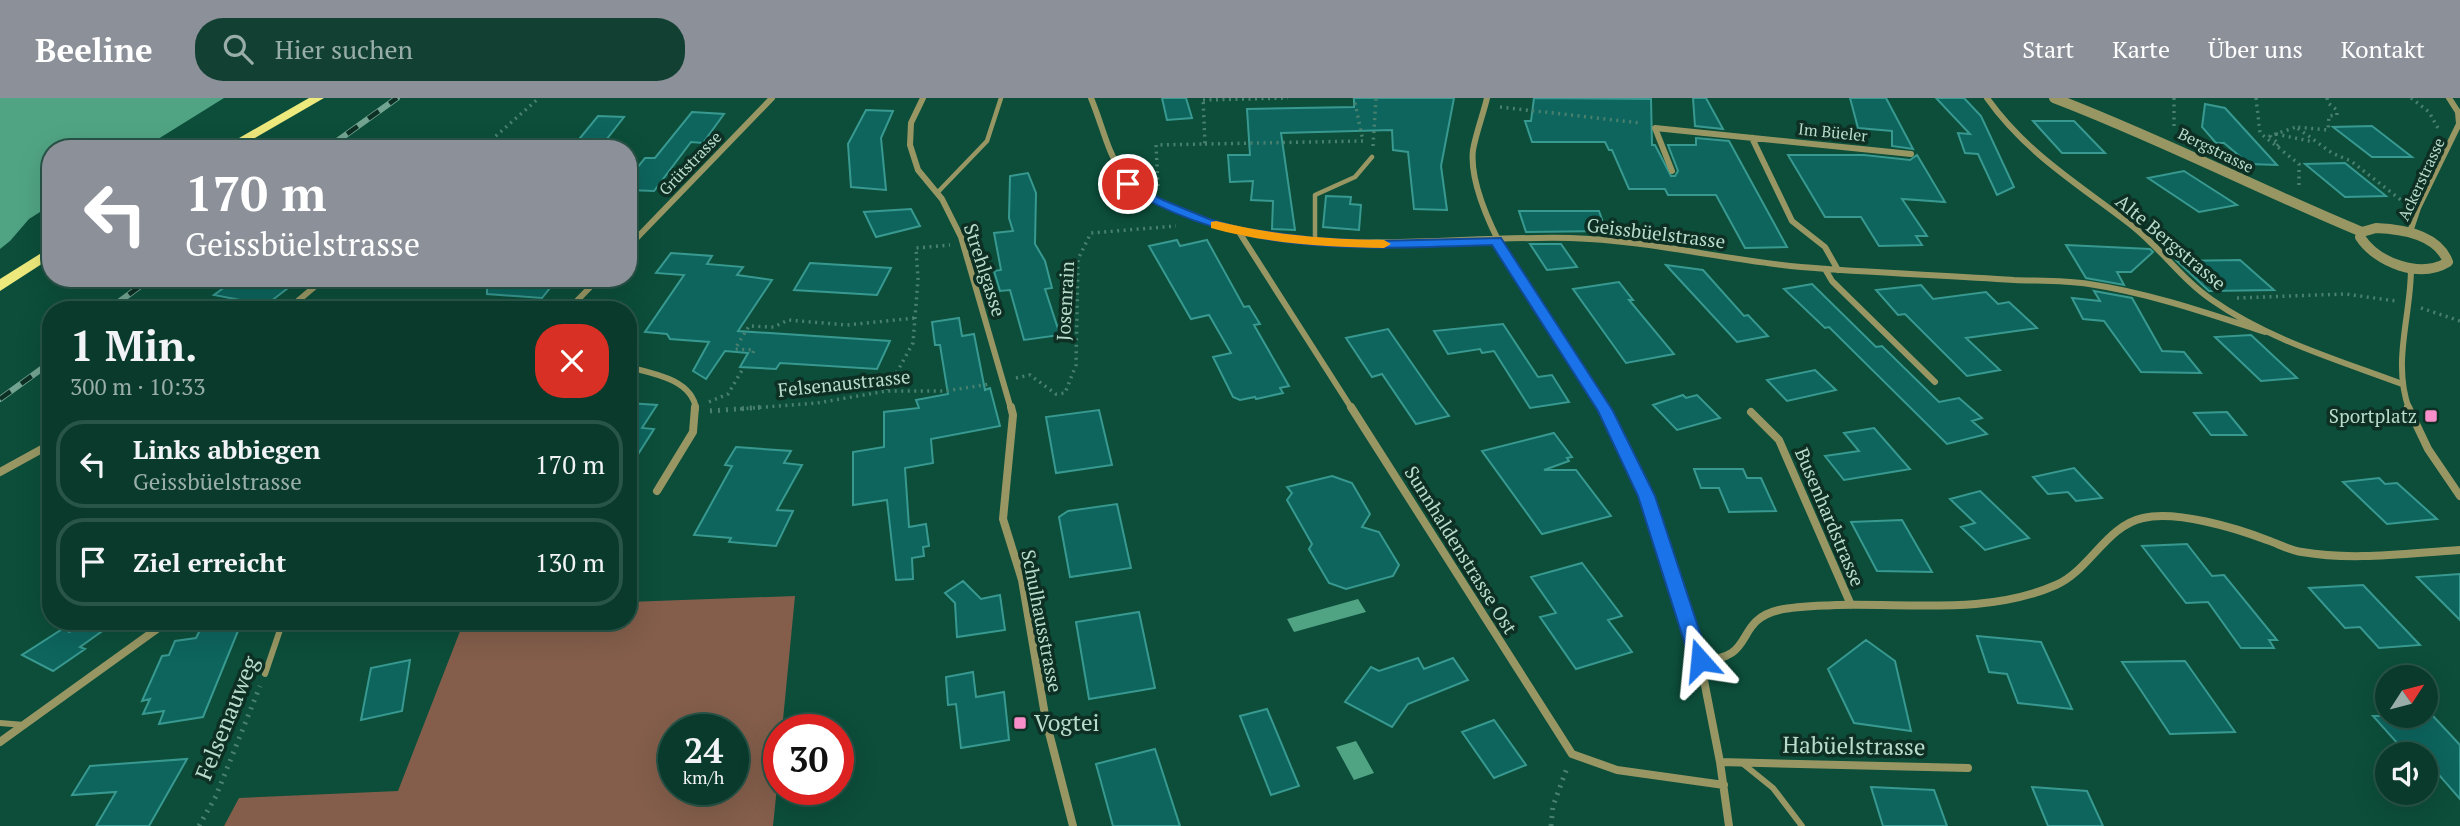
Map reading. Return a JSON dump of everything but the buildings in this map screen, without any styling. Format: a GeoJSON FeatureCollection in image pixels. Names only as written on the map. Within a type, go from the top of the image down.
{"type":"FeatureCollection","features":[{"type":"Feature","properties":{"kind":"main road"},"geometry":{"type":"LineString","coordinates":[[242,140],[318,98]]}},
{"type":"Feature","properties":{"kind":"main road"},"geometry":{"type":"LineString","coordinates":[[0,286],[42,257]]}},
{"type":"Feature","properties":{"kind":"street","name":"Grütstrasse"},"geometry":{"type":"LineString","coordinates":[[637,238],[772,98]]}},
{"type":"Feature","properties":{"kind":"street","name":"Strehlgasse"},"geometry":{"type":"LineString","coordinates":[[923,98],[911,122],[910,145],[918,170],[937,193],[961,237],[1005,381],[1014,421]]}},
{"type":"Feature","properties":{"kind":"street","name":"Geissbüelstrasse"},"geometry":{"type":"LineString","coordinates":[[1091,98],[1100,117],[1111,162],[1128,184],[1158,203],[1204,222],[1239,232],[1315,242],[1377,244],[1569,238],[1643,243],[1732,259],[1825,269],[2087,284],[2157,297],[2265,331]]}},
{"type":"Feature","properties":{"kind":"street"},"geometry":{"type":"LineString","coordinates":[[1487,98],[1473,151],[1476,185],[1496,241],[1611,423],[1647,496],[1700,660],[1720,762],[1729,826]]}},
{"type":"Feature","properties":{"kind":"street","name":"Alte Bergstrasse"},"geometry":{"type":"LineString","coordinates":[[1987,98],[2021,140],[2060,176],[2133,226],[2176,271],[2212,300],[2265,331],[2402,384]]}},
{"type":"Feature","properties":{"kind":"street","name":"Bergstrasse"},"geometry":{"type":"LineString","coordinates":[[2054,98],[2068,100],[2159,139],[2267,193],[2362,232],[2376,228],[2410,232],[2434,243],[2447,256],[2460,259]]}},
{"type":"Feature","properties":{"kind":"street","name":"Ackerstrasse"},"geometry":{"type":"LineString","coordinates":[[2410,232],[2418,208],[2459,124],[2458,112],[2449,98]]}},
{"type":"Feature","properties":{"kind":"street"},"geometry":{"type":"LineString","coordinates":[[1655,128],[1672,171]]}},
{"type":"Feature","properties":{"kind":"street","name":"Im Büeler"},"geometry":{"type":"LineString","coordinates":[[1655,128],[1911,154]]}},
{"type":"Feature","properties":{"kind":"street"},"geometry":{"type":"LineString","coordinates":[[1752,138],[1792,222],[1825,247],[1838,270]]}},
{"type":"Feature","properties":{"kind":"street","name":"Sunnhaldenstrasse Ost"},"geometry":{"type":"LineString","coordinates":[[1239,232],[1572,754]]}},
{"type":"Feature","properties":{"kind":"street","name":"Bergstrasse"},"geometry":{"type":"LineString","coordinates":[[2362,232],[2362,244],[2370,251],[2411,268],[2444,266],[2448,262],[2447,256]]}},
{"type":"Feature","properties":{"kind":"street"},"geometry":{"type":"LineString","coordinates":[[2411,268],[2412,284],[2400,361],[2402,384],[2425,444],[2460,496]]}},
{"type":"Feature","properties":{"kind":"street"},"geometry":{"type":"LineString","coordinates":[[1825,269],[1832,281],[1935,382]]}},
{"type":"Feature","properties":{"kind":"street"},"geometry":{"type":"LineString","coordinates":[[298,301],[315,287]]}},
{"type":"Feature","properties":{"kind":"street"},"geometry":{"type":"LineString","coordinates":[[577,301],[590,287]]}},
{"type":"Feature","properties":{"kind":"street"},"geometry":{"type":"LineString","coordinates":[[637,370],[670,379],[682,386],[691,394],[698,409],[696,426],[657,491]]}},
{"type":"Feature","properties":{"kind":"street","name":"Busenhardstrasse"},"geometry":{"type":"LineString","coordinates":[[1751,412],[1779,440],[1851,605]]}},
{"type":"Feature","properties":{"kind":"street","name":"Schulhausstrasse"},"geometry":{"type":"LineString","coordinates":[[1014,421],[1007,458],[1003,519],[1022,580],[1046,720],[1073,826]]}},
{"type":"Feature","properties":{"kind":"street"},"geometry":{"type":"LineString","coordinates":[[0,472],[42,449]]}},
{"type":"Feature","properties":{"kind":"street","name":"Busenhardstrasse"},"geometry":{"type":"LineString","coordinates":[[1700,660],[1718,660],[1734,654],[1746,631],[1767,613],[1795,608],[1851,605],[1977,604],[2033,593],[2074,576],[2115,533],[2142,518],[2191,520],[2304,553],[2380,555],[2460,550]]}},
{"type":"Feature","properties":{"kind":"street"},"geometry":{"type":"LineString","coordinates":[[0,741],[156,630]]}},
{"type":"Feature","properties":{"kind":"street"},"geometry":{"type":"LineString","coordinates":[[1572,754],[1617,770],[1724,785]]}},
{"type":"Feature","properties":{"kind":"street","name":"Habüelstrasse"},"geometry":{"type":"LineString","coordinates":[[1720,762],[1968,768]]}},
{"type":"Feature","properties":{"kind":"lane"},"geometry":{"type":"LineString","coordinates":[[937,193],[987,141],[1001,98]]}},
{"type":"Feature","properties":{"kind":"lane"},"geometry":{"type":"LineString","coordinates":[[1315,242],[1315,195],[1355,177],[1372,157]]}},
{"type":"Feature","properties":{"kind":"lane","name":"Felsenauweg"},"geometry":{"type":"LineString","coordinates":[[265,674],[280,630]]}},
{"type":"Feature","properties":{"kind":"lane"},"geometry":{"type":"LineString","coordinates":[[0,723],[24,725]]}},
{"type":"Feature","properties":{"kind":"lane","name":"Habüelstrasse"},"geometry":{"type":"LineString","coordinates":[[1740,762],[1773,788],[1802,826]]}},
{"type":"Feature","properties":{"kind":"path"},"geometry":{"type":"LineString","coordinates":[[491,140],[539,98]]}},
{"type":"Feature","properties":{"kind":"path"},"geometry":{"type":"LineString","coordinates":[[1205,144],[1203,99],[1288,98]]}},
{"type":"Feature","properties":{"kind":"path"},"geometry":{"type":"LineString","coordinates":[[1158,203],[1156,145],[1363,141],[1354,98]]}},
{"type":"Feature","properties":{"kind":"path"},"geometry":{"type":"LineString","coordinates":[[1372,157],[1376,98]]}},
{"type":"Feature","properties":{"kind":"path"},"geometry":{"type":"LineString","coordinates":[[2159,139],[2175,128],[2174,98]]}},
{"type":"Feature","properties":{"kind":"path"},"geometry":{"type":"LineString","coordinates":[[2256,98],[2260,133],[2299,164],[2298,194]]}},
{"type":"Feature","properties":{"kind":"path"},"geometry":{"type":"LineString","coordinates":[[2277,146],[2279,144],[2270,136],[2295,127],[2329,130],[2329,117],[2337,115],[2337,110],[2328,103],[2327,98]]}},
{"type":"Feature","properties":{"kind":"path"},"geometry":{"type":"LineString","coordinates":[[2411,98],[2429,112],[2438,130],[2454,136]]}},
{"type":"Feature","properties":{"kind":"path"},"geometry":{"type":"LineString","coordinates":[[1496,107],[1647,124],[1655,128]]}},
{"type":"Feature","properties":{"kind":"path"},"geometry":{"type":"LineString","coordinates":[[2295,127],[2351,161],[2404,203],[2418,208]]}},
{"type":"Feature","properties":{"kind":"path"},"geometry":{"type":"LineString","coordinates":[[2276,134],[2318,143]]}},
{"type":"Feature","properties":{"kind":"path","name":"Josenrain"},"geometry":{"type":"LineString","coordinates":[[1019,390],[1016,378],[1030,375],[1056,394],[1065,393],[1076,365],[1078,259],[1091,233],[1204,222]]}},
{"type":"Feature","properties":{"kind":"path"},"geometry":{"type":"LineString","coordinates":[[887,391],[913,343],[918,279],[916,248],[953,245]]}},
{"type":"Feature","properties":{"kind":"path"},"geometry":{"type":"LineString","coordinates":[[2212,300],[2344,294],[2408,303],[2460,321]]}},
{"type":"Feature","properties":{"kind":"path"},"geometry":{"type":"LineString","coordinates":[[753,352],[754,350],[735,349],[749,327],[774,327],[788,320],[847,325],[915,318]]}},
{"type":"Feature","properties":{"kind":"path"},"geometry":{"type":"LineString","coordinates":[[698,409],[728,394],[744,367]]}},
{"type":"Feature","properties":{"kind":"path","name":"Felsenaustrasse"},"geometry":{"type":"LineString","coordinates":[[698,409],[817,403],[887,391],[946,391],[992,383]]}},
{"type":"Feature","properties":{"kind":"path","name":"Felsenauweg"},"geometry":{"type":"LineString","coordinates":[[199,826],[216,796],[265,674]]}},
{"type":"Feature","properties":{"kind":"path"},"geometry":{"type":"LineString","coordinates":[[1550,826],[1553,806],[1572,754]]}},
{"type":"Feature","properties":{"kind":"shaded area"},"geometry":{"type":"Polygon","coordinates":[[[0,98],[224,98],[156,140],[42,140],[42,211],[29,219],[0,249],[0,98]]]}},
{"type":"Feature","properties":{"kind":"shaded area"},"geometry":{"type":"Polygon","coordinates":[[[795,596],[784,714],[763,714],[763,805],[775,805],[773,826],[224,826],[239,798],[398,791],[461,630],[637,630],[637,602],[795,596]]]}},
{"type":"Feature","properties":{"kind":"shaded area"},"geometry":{"type":"Polygon","coordinates":[[[1358,599],[1366,612],[1294,632],[1287,619],[1358,599]]]}},
{"type":"Feature","properties":{"kind":"shaded area"},"geometry":{"type":"Polygon","coordinates":[[[1356,741],[1374,773],[1354,780],[1336,747],[1356,741]]]}},
{"type":"Feature","properties":{"kind":"railway"},"geometry":{"type":"LineString","coordinates":[[339,140],[397,98]]}},
{"type":"Feature","properties":{"kind":"railway"},"geometry":{"type":"LineString","coordinates":[[120,301],[139,287]]}},
{"type":"Feature","properties":{"kind":"railway"},"geometry":{"type":"LineString","coordinates":[[0,399],[42,369]]}},
{"type":"Feature","properties":{"kind":"slow traffic"},"geometry":{"type":"LineString","coordinates":[[1216,225],[1239,232],[1315,242],[1384,244]]}},
{"type":"Feature","properties":{"kind":"place","name":"Sportplatz"},"geometry":{"type":"Point","coordinates":[2431,416]}},
{"type":"Feature","properties":{"kind":"place","name":"Vogtei"},"geometry":{"type":"Point","coordinates":[1020,723]}},
{"type":"Feature","properties":{"kind":"route"},"geometry":{"type":"LineString","coordinates":[[1128,184],[1158,203],[1204,222],[1239,232],[1315,242],[1377,244],[1496,241],[1605,411],[1647,496],[1700,660]]}}]}
